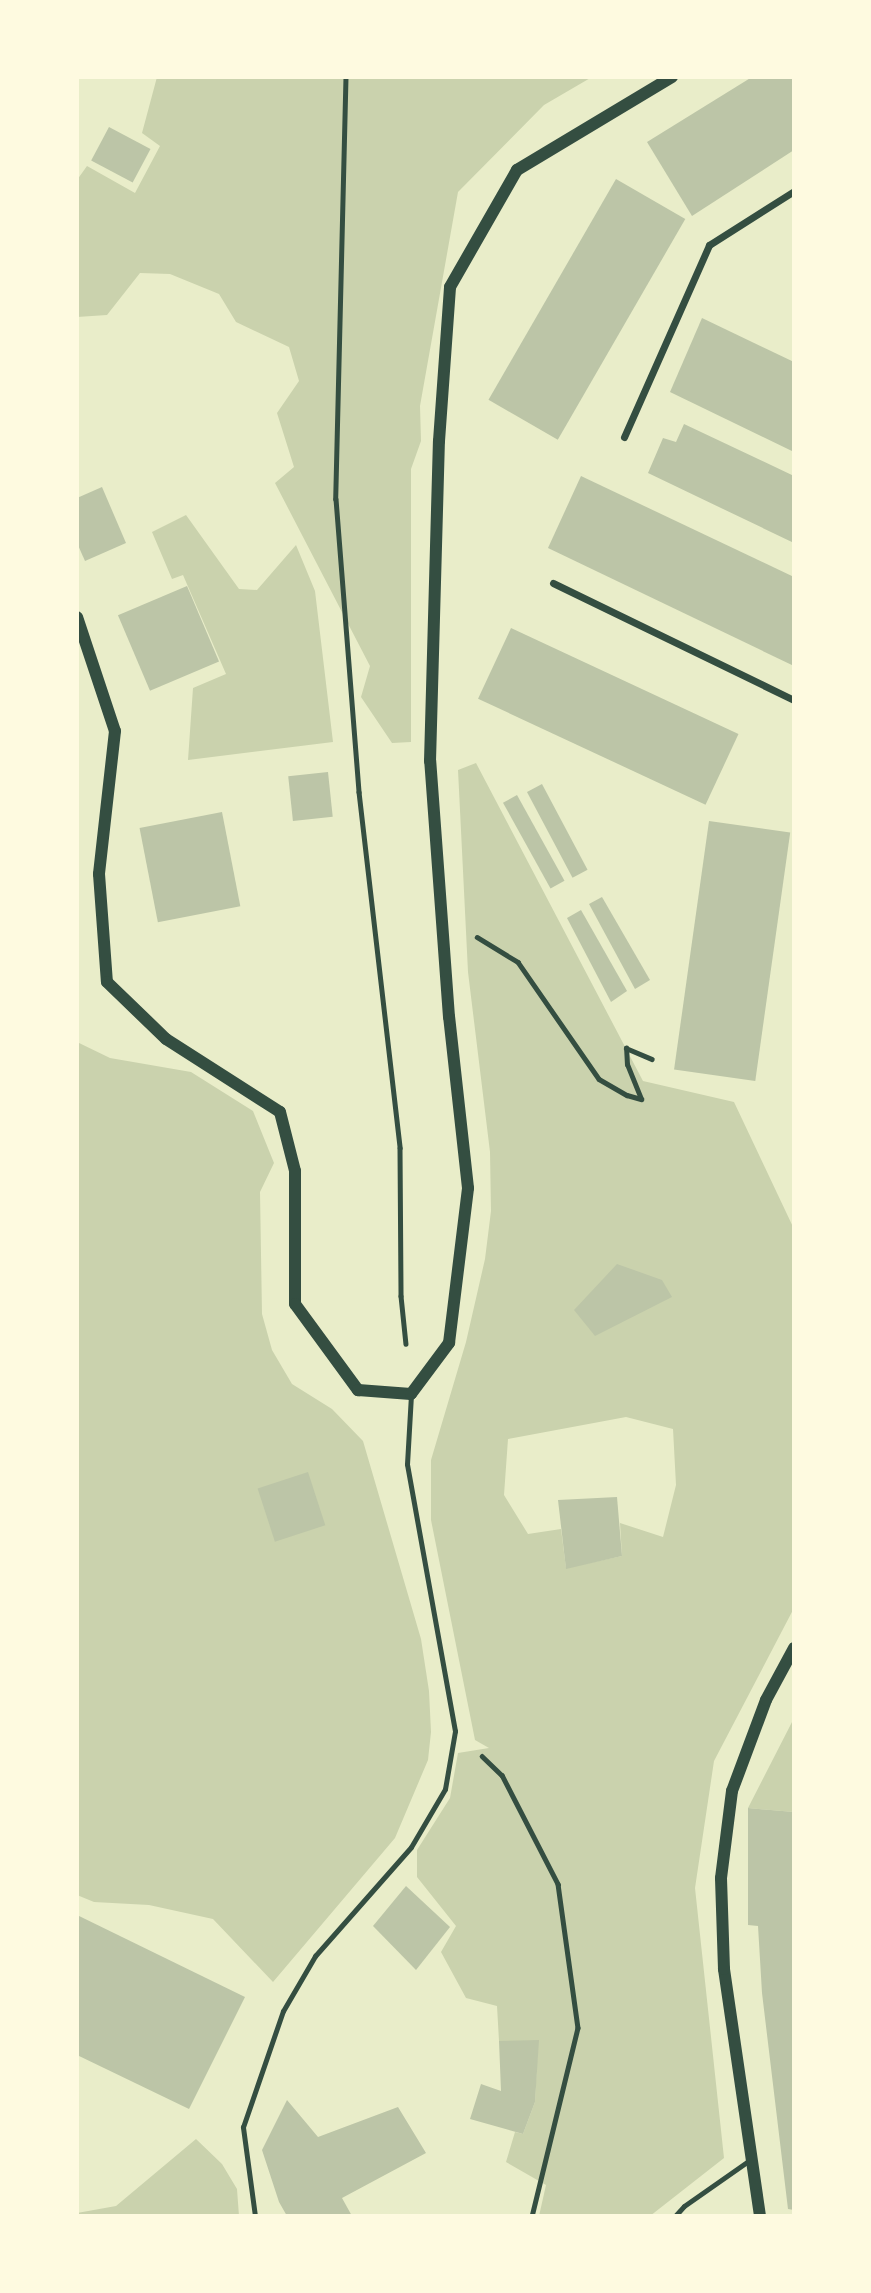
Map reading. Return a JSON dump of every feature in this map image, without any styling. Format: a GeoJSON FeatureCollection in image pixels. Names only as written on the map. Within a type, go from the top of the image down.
{"type":"FeatureCollection","features":[{"type":"Feature","properties":{"kind":"street"},"geometry":{"type":"LineString","coordinates":[[77,617],[115,731],[99,874],[107,982],[166,1039],[280,1112],[295,1171],[295,1304],[358,1390],[411,1394],[449,1343],[468,1188],[449,1017],[430,761],[439,442],[450,287],[517,170],[672,77]]}},
{"type":"Feature","properties":{"kind":"street"},"geometry":{"type":"LineString","coordinates":[[624,437],[709,244],[794,191]]}},
{"type":"Feature","properties":{"kind":"street"},"geometry":{"type":"LineString","coordinates":[[553,583],[794,700]]}},
{"type":"Feature","properties":{"kind":"street"},"geometry":{"type":"LineString","coordinates":[[760,2216],[724,1969],[721,1878],[732,1791],[766,1700],[794,1648]]}},
{"type":"Feature","properties":{"kind":"lane"},"geometry":{"type":"LineString","coordinates":[[255,2216],[243,2127],[284,2011],[315,1956],[411,1847],[444,1789],[455,1731],[407,1464],[411,1394]]}},
{"type":"Feature","properties":{"kind":"lane"},"geometry":{"type":"LineString","coordinates":[[675,2216],[684,2206],[751,2159]]}},
{"type":"Feature","properties":{"kind":"path"},"geometry":{"type":"LineString","coordinates":[[346,77],[337,499],[359,792],[400,1148],[401,1296],[411,1394]]}},
{"type":"Feature","properties":{"kind":"path"},"geometry":{"type":"LineString","coordinates":[[442,919],[518,962],[599,1079],[627,1095],[641,1099],[627,1065],[626,1048],[652,1059]]}},
{"type":"Feature","properties":{"kind":"path"},"geometry":{"type":"LineString","coordinates":[[455,1731],[502,1775],[558,1885],[578,2028],[532,2216]]}},
{"type":"Feature","properties":{"kind":"green space"},"geometry":{"type":"Polygon","coordinates":[[[157,77],[592,77],[544,105],[458,192],[420,406],[421,441],[411,469],[411,742],[392,743],[361,697],[370,666],[275,483],[294,467],[277,413],[299,381],[289,347],[236,322],[219,294],[170,274],[140,273],[107,315],[77,317],[77,180],[87,166],[135,193],[160,146],[142,133],[157,77]]]}},
{"type":"Feature","properties":{"kind":"green space"},"geometry":{"type":"Polygon","coordinates":[[[186,515],[239,589],[257,590],[296,545],[315,591],[333,742],[188,760],[193,688],[226,674],[183,575],[172,579],[152,532],[186,515]]]}},
{"type":"Feature","properties":{"kind":"green space"},"geometry":{"type":"Polygon","coordinates":[[[476,763],[643,1081],[734,1102],[794,1229],[794,1608],[714,1761],[695,1888],[724,2158],[650,2216],[539,2216],[546,2185],[506,2162],[515,2132],[523,2134],[535,2102],[538,2041],[499,2041],[497,2006],[466,1998],[441,1952],[456,1926],[417,1877],[417,1850],[450,1798],[458,1753],[489,1748],[475,1740],[431,1520],[431,1460],[466,1342],[485,1259],[491,1211],[490,1152],[468,972],[458,770],[476,763]],[[626,1417],[508,1439],[504,1495],[528,1534],[561,1529],[566,1568],[622,1556],[620,1523],[663,1537],[676,1485],[673,1429],[626,1417]]]}},
{"type":"Feature","properties":{"kind":"green space"},"geometry":{"type":"Polygon","coordinates":[[[77,1042],[110,1058],[191,1072],[253,1111],[274,1163],[260,1192],[262,1314],[272,1350],[292,1384],[332,1409],[363,1441],[421,1639],[429,1691],[431,1732],[428,1760],[395,1838],[273,1982],[213,1919],[149,1905],[94,1902],[77,1895],[77,1042]]]}},
{"type":"Feature","properties":{"kind":"green space"},"geometry":{"type":"Polygon","coordinates":[[[794,1718],[794,1812],[748,1808],[791,1724],[794,1718]]]}},
{"type":"Feature","properties":{"kind":"green space"},"geometry":{"type":"Polygon","coordinates":[[[196,2139],[222,2164],[237,2189],[239,2216],[77,2216],[77,2213],[116,2206],[196,2139]]]}},
{"type":"Feature","properties":{"kind":"building"},"geometry":{"type":"Polygon","coordinates":[[[752,77],[794,77],[794,150],[692,216],[647,142],[752,77]]]}},
{"type":"Feature","properties":{"kind":"building"},"geometry":{"type":"Polygon","coordinates":[[[109,127],[150,149],[133,183],[91,161],[109,127]]]}},
{"type":"Feature","properties":{"kind":"building"},"geometry":{"type":"Polygon","coordinates":[[[616,179],[685,219],[558,440],[488,400],[616,179]]]}},
{"type":"Feature","properties":{"kind":"building"},"geometry":{"type":"Polygon","coordinates":[[[702,318],[794,362],[794,452],[670,392],[702,318]]]}},
{"type":"Feature","properties":{"kind":"building"},"geometry":{"type":"Polygon","coordinates":[[[684,424],[794,476],[794,543],[648,473],[663,438],[676,442],[684,424]]]}},
{"type":"Feature","properties":{"kind":"building"},"geometry":{"type":"Polygon","coordinates":[[[581,476],[794,577],[794,666],[548,548],[581,476]]]}},
{"type":"Feature","properties":{"kind":"building"},"geometry":{"type":"Polygon","coordinates":[[[102,487],[126,543],[85,561],[77,543],[77,498],[102,487]]]}},
{"type":"Feature","properties":{"kind":"building"},"geometry":{"type":"Polygon","coordinates":[[[187,586],[219,661],[150,691],[118,615],[187,586]]]}},
{"type":"Feature","properties":{"kind":"building"},"geometry":{"type":"Polygon","coordinates":[[[511,628],[738,734],[706,805],[478,699],[511,628]]]}},
{"type":"Feature","properties":{"kind":"building"},"geometry":{"type":"Polygon","coordinates":[[[328,772],[333,817],[293,821],[288,776],[328,772]]]}},
{"type":"Feature","properties":{"kind":"building"},"geometry":{"type":"Polygon","coordinates":[[[542,784],[588,870],[573,878],[527,792],[542,784]]]}},
{"type":"Feature","properties":{"kind":"building"},"geometry":{"type":"Polygon","coordinates":[[[517,795],[565,881],[551,888],[503,803],[517,795]]]}},
{"type":"Feature","properties":{"kind":"building"},"geometry":{"type":"Polygon","coordinates":[[[222,812],[240,906],[158,922],[140,828],[222,812]]]}},
{"type":"Feature","properties":{"kind":"building"},"geometry":{"type":"Polygon","coordinates":[[[709,821],[790,832],[755,1081],[674,1070],[709,821]]]}},
{"type":"Feature","properties":{"kind":"building"},"geometry":{"type":"Polygon","coordinates":[[[602,897],[650,980],[635,989],[589,904],[602,897]]]}},
{"type":"Feature","properties":{"kind":"building"},"geometry":{"type":"Polygon","coordinates":[[[581,910],[627,991],[611,1002],[567,918],[581,910]]]}},
{"type":"Feature","properties":{"kind":"building"},"geometry":{"type":"Polygon","coordinates":[[[617,1264],[662,1280],[672,1297],[595,1336],[574,1310],[617,1264]]]}},
{"type":"Feature","properties":{"kind":"building"},"geometry":{"type":"Polygon","coordinates":[[[308,1472],[325,1525],[275,1542],[258,1488],[308,1472]]]}},
{"type":"Feature","properties":{"kind":"building"},"geometry":{"type":"Polygon","coordinates":[[[617,1497],[622,1556],[566,1569],[558,1500],[617,1497]]]}},
{"type":"Feature","properties":{"kind":"building"},"geometry":{"type":"Polygon","coordinates":[[[748,1808],[794,1812],[794,2210],[788,2209],[762,1993],[758,1926],[748,1925],[748,1808]]]}},
{"type":"Feature","properties":{"kind":"building"},"geometry":{"type":"Polygon","coordinates":[[[406,1886],[450,1927],[416,1970],[373,1926],[406,1886]]]}},
{"type":"Feature","properties":{"kind":"building"},"geometry":{"type":"Polygon","coordinates":[[[77,1915],[245,1997],[189,2109],[77,2055],[77,1915]]]}},
{"type":"Feature","properties":{"kind":"building"},"geometry":{"type":"Polygon","coordinates":[[[539,2040],[535,2102],[523,2134],[470,2119],[481,2084],[501,2091],[499,2041],[539,2040]]]}},
{"type":"Feature","properties":{"kind":"building"},"geometry":{"type":"Polygon","coordinates":[[[287,2100],[318,2137],[398,2107],[426,2153],[342,2198],[352,2216],[287,2216],[279,2202],[262,2150],[287,2100]]]}}]}
